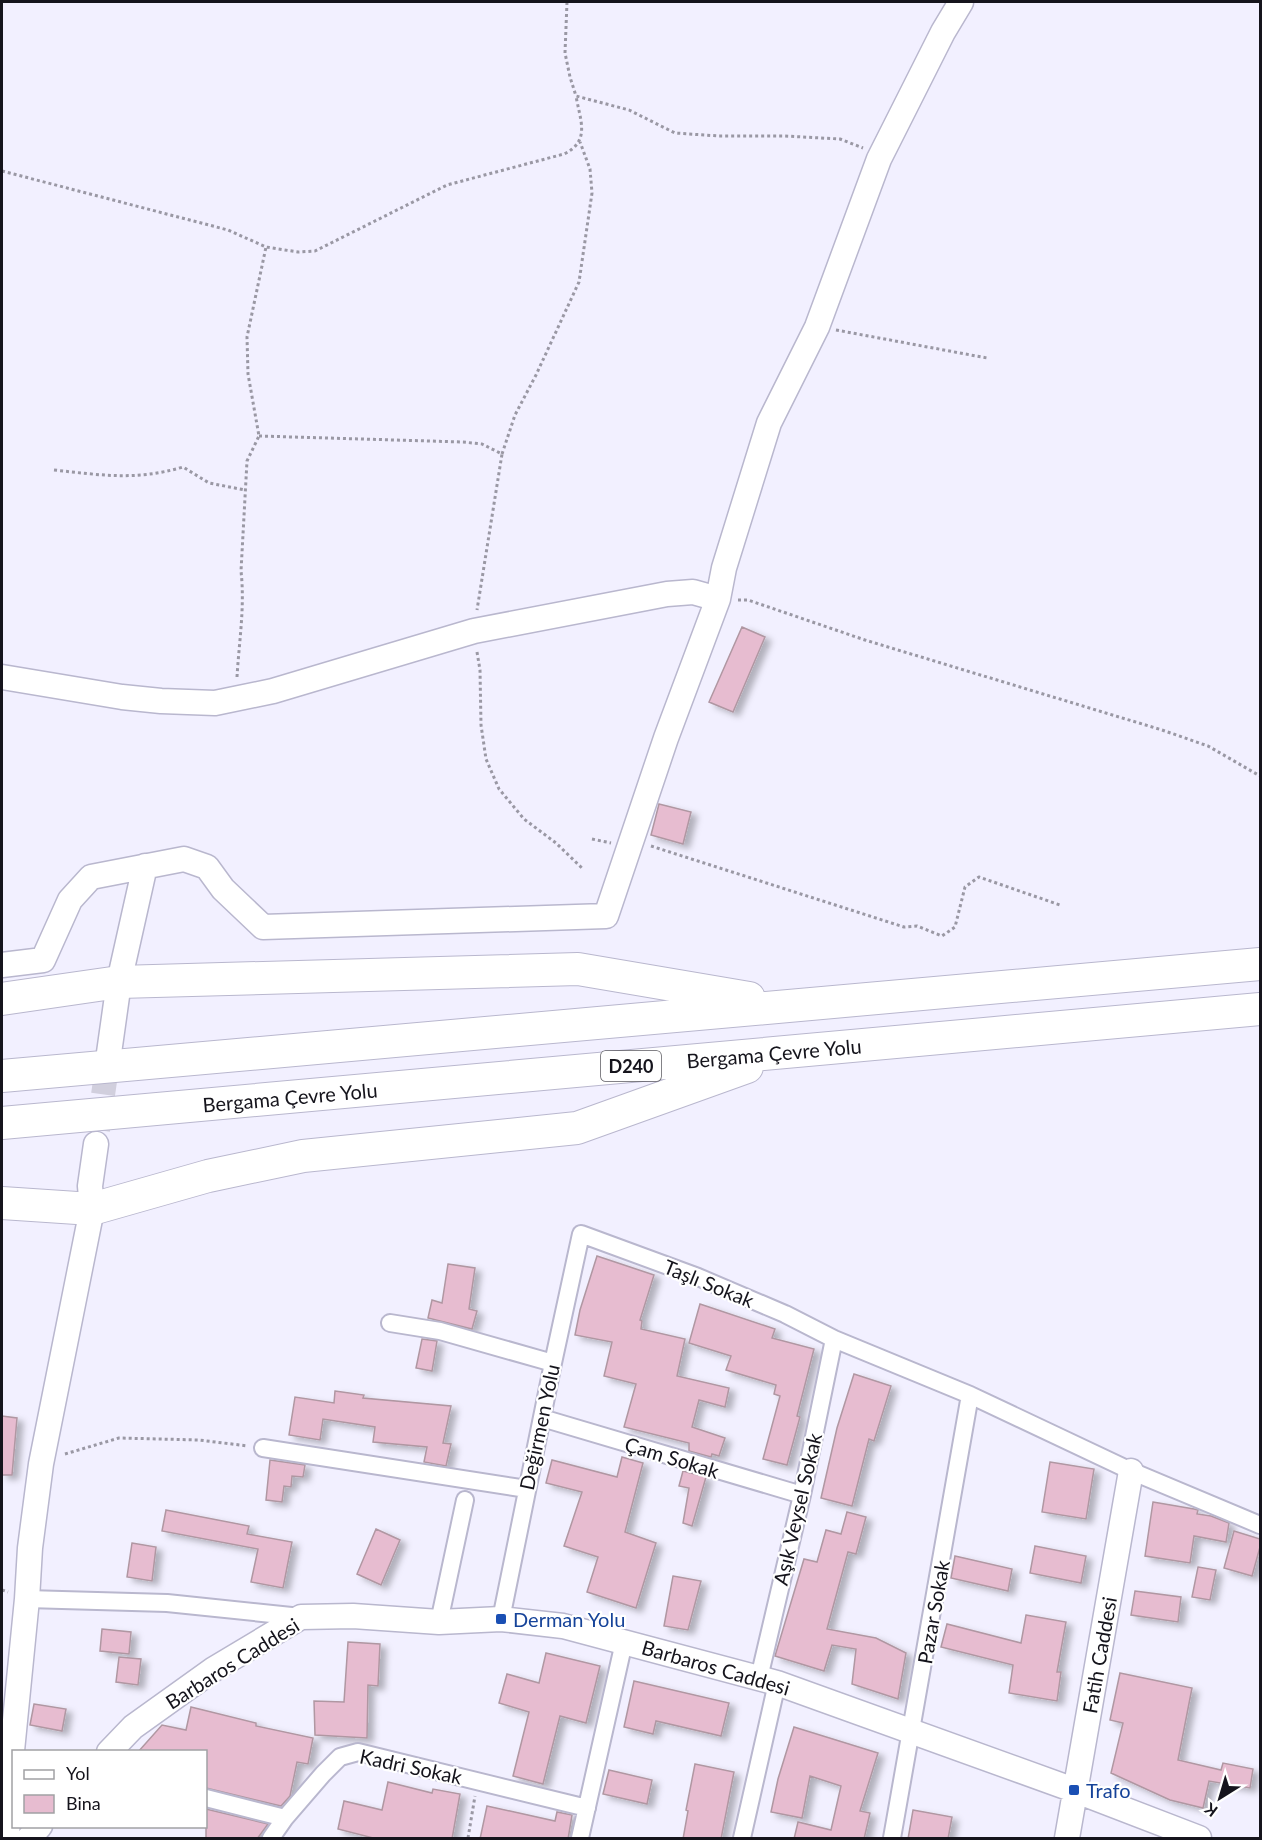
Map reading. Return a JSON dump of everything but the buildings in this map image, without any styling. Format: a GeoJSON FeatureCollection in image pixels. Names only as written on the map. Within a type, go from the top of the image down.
{"type":"FeatureCollection","features":[{"type":"Feature","properties":{"kind":"highway","name":"D240"},"geometry":{"type":"LineString","coordinates":[[2,1076],[1260,964]]}},
{"type":"Feature","properties":{"kind":"highway"},"geometry":{"type":"LineString","coordinates":[[2,999],[119,982],[579,969],[791,1006]]}},
{"type":"Feature","properties":{"kind":"highway","name":"Bergama Çevre Yolu"},"geometry":{"type":"LineString","coordinates":[[2,1124],[1260,1009]]}},
{"type":"Feature","properties":{"kind":"highway"},"geometry":{"type":"LineString","coordinates":[[2,1203],[92,1209],[208,1176],[303,1156],[577,1128],[788,1052]]}},
{"type":"Feature","properties":{"kind":"street"},"geometry":{"type":"LineString","coordinates":[[2,964],[44,960],[70,900],[91,878],[184,859],[207,867],[223,889],[263,927],[606,916],[666,738],[718,599],[724,568],[769,423],[817,327],[879,159],[943,32],[961,2]]}},
{"type":"Feature","properties":{"kind":"street"},"geometry":{"type":"LineString","coordinates":[[2,677],[122,697],[215,703],[273,692],[474,631],[667,594],[693,592],[718,599]]}},
{"type":"Feature","properties":{"kind":"street"},"geometry":{"type":"LineString","coordinates":[[109,1053],[119,982],[145,866]]}},
{"type":"Feature","properties":{"kind":"street"},"geometry":{"type":"LineString","coordinates":[[7,1839],[6,1769],[27,1599],[30,1548],[41,1464],[92,1209],[90,1186],[96,1144]]}},
{"type":"Feature","properties":{"kind":"street","name":"Taşlı Sokak"},"geometry":{"type":"LineString","coordinates":[[581,1234],[698,1277],[785,1314],[834,1339],[970,1395],[1131,1471],[1260,1525]]}},
{"type":"Feature","properties":{"kind":"street","name":"Değirmen Yolu"},"geometry":{"type":"LineString","coordinates":[[501,1619],[526,1489],[581,1234]]}},
{"type":"Feature","properties":{"kind":"street"},"geometry":{"type":"LineString","coordinates":[[390,1323],[440,1331],[553,1362]]}},
{"type":"Feature","properties":{"kind":"street","name":"Aşık Veysel Sokak"},"geometry":{"type":"LineString","coordinates":[[742,1839],[802,1495],[834,1339]]}},
{"type":"Feature","properties":{"kind":"street","name":"Pazar Sokak"},"geometry":{"type":"LineString","coordinates":[[892,1839],[970,1395]]}},
{"type":"Feature","properties":{"kind":"street","name":"Çam Sokak"},"geometry":{"type":"LineString","coordinates":[[542,1418],[802,1495]]}},
{"type":"Feature","properties":{"kind":"street"},"geometry":{"type":"LineString","coordinates":[[263,1448],[526,1489]]}},
{"type":"Feature","properties":{"kind":"street","name":"Fatih Caddesi"},"geometry":{"type":"LineString","coordinates":[[1067,1839],[1131,1471]]}},
{"type":"Feature","properties":{"kind":"street"},"geometry":{"type":"LineString","coordinates":[[439,1622],[465,1500]]}},
{"type":"Feature","properties":{"kind":"street"},"geometry":{"type":"LineString","coordinates":[[27,1599],[167,1603],[301,1617]]}},
{"type":"Feature","properties":{"kind":"street","name":"Barbaros Caddesi"},"geometry":{"type":"LineString","coordinates":[[111,1750],[133,1727],[214,1669],[301,1617],[354,1616],[439,1622],[501,1619],[563,1626],[768,1680],[912,1731],[1198,1839]]}},
{"type":"Feature","properties":{"kind":"street"},"geometry":{"type":"LineString","coordinates":[[580,1839],[624,1642]]}},
{"type":"Feature","properties":{"kind":"street","name":"Kadri Sokak"},"geometry":{"type":"LineString","coordinates":[[271,1839],[285,1818],[340,1757],[358,1752],[587,1808]]}},
{"type":"Feature","properties":{"kind":"street"},"geometry":{"type":"LineString","coordinates":[[207,1798],[285,1818]]}},
{"type":"Feature","properties":{"kind":"path"},"geometry":{"type":"LineString","coordinates":[[2,171],[209,224],[266,247],[298,252],[315,251],[447,185],[564,154],[575,148],[580,141],[582,131],[565,54],[567,2]]}},
{"type":"Feature","properties":{"kind":"path"},"geometry":{"type":"LineString","coordinates":[[576,96],[629,110],[675,133],[840,139],[868,150],[879,159]]}},
{"type":"Feature","properties":{"kind":"path"},"geometry":{"type":"LineString","coordinates":[[580,141],[590,169],[592,193],[579,282],[515,415],[502,453],[474,631],[480,670],[486,759],[499,789],[524,819],[556,843],[583,869]]}},
{"type":"Feature","properties":{"kind":"path"},"geometry":{"type":"LineString","coordinates":[[235,700],[242,618],[241,571],[247,461],[259,436],[248,374],[248,337],[266,247]]}},
{"type":"Feature","properties":{"kind":"path"},"geometry":{"type":"LineString","coordinates":[[817,327],[987,358]]}},
{"type":"Feature","properties":{"kind":"path"},"geometry":{"type":"LineString","coordinates":[[259,436],[463,442],[482,444],[502,453]]}},
{"type":"Feature","properties":{"kind":"path"},"geometry":{"type":"LineString","coordinates":[[54,470],[123,477],[158,474],[183,467],[209,483],[245,490]]}},
{"type":"Feature","properties":{"kind":"path"},"geometry":{"type":"LineString","coordinates":[[718,599],[748,600],[865,640],[1162,730],[1208,746],[1260,776]]}},
{"type":"Feature","properties":{"kind":"path"},"geometry":{"type":"LineString","coordinates":[[631,840],[904,927],[917,926],[942,936],[955,927],[965,887],[979,877],[1060,904]]}},
{"type":"Feature","properties":{"kind":"path"},"geometry":{"type":"LineString","coordinates":[[41,1464],[73,1451],[119,1438],[199,1440],[263,1448]]}},
{"type":"Feature","properties":{"kind":"path"},"geometry":{"type":"LineString","coordinates":[[468,1839],[478,1781]]}},
{"type":"Feature","properties":{"kind":"tunnel"},"geometry":{"type":"LineString","coordinates":[[98,1130],[109,1053]]}},
{"type":"Feature","properties":{"kind":"place","name":"Derman Yolu"},"geometry":{"type":"Point","coordinates":[501,1619]}},
{"type":"Feature","properties":{"kind":"place","name":"Trafo"},"geometry":{"type":"Point","coordinates":[1074,1790]}}]}
